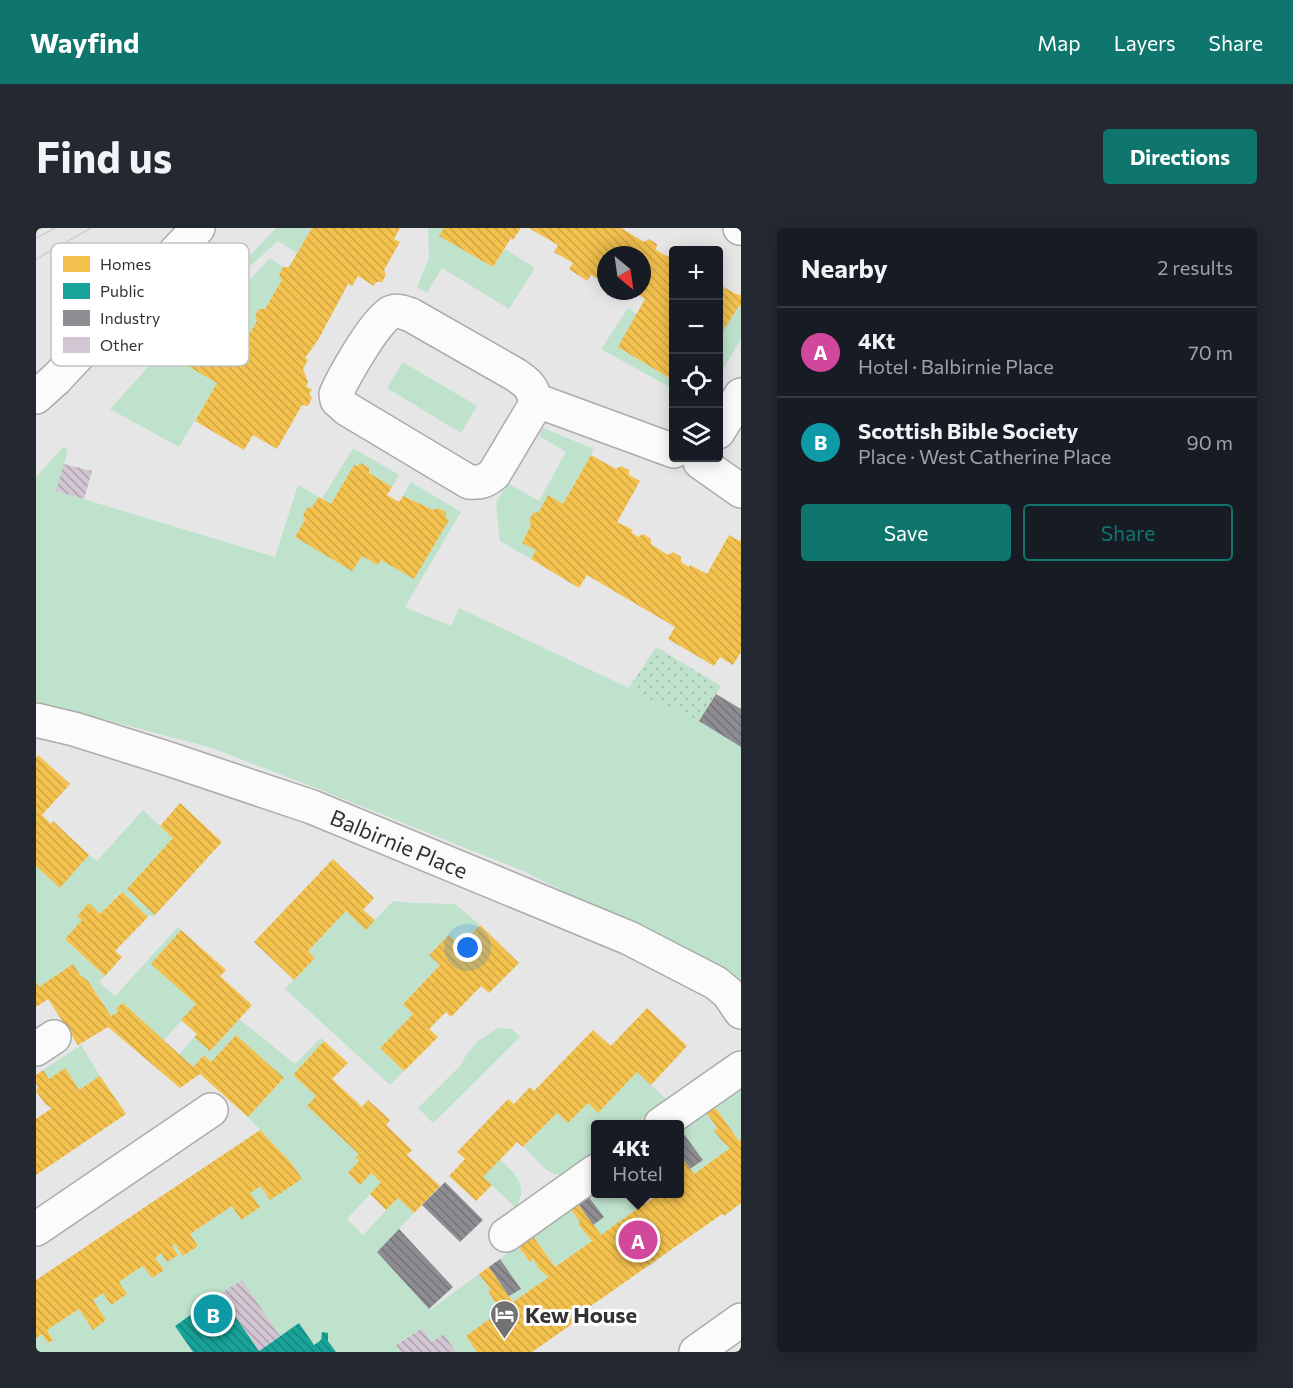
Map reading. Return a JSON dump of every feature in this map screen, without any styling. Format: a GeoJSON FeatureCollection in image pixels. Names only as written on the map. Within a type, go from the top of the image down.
{"type":"FeatureCollection","features":[{"type":"Feature","properties":{"kind":"street"},"geometry":{"type":"LineString","coordinates":[[184,243],[198,228]]}},
{"type":"Feature","properties":{"kind":"street"},"geometry":{"type":"LineString","coordinates":[[535,400],[534,408],[494,474],[478,483],[470,482],[347,409],[337,400],[336,394],[378,323],[392,312],[401,311],[516,375],[529,385],[535,400],[669,449]]}},
{"type":"Feature","properties":{"kind":"street"},"geometry":{"type":"LineString","coordinates":[[36,397],[68,366]]}},
{"type":"Feature","properties":{"kind":"street"},"geometry":{"type":"LineString","coordinates":[[723,424],[741,395]]}},
{"type":"Feature","properties":{"kind":"street"},"geometry":{"type":"LineString","coordinates":[[699,462],[741,491]]}},
{"type":"Feature","properties":{"kind":"street","name":"Balbirnie Place"},"geometry":{"type":"LineString","coordinates":[[36,720],[74,729],[166,758],[312,807],[618,933],[716,983],[728,993],[741,1012]]}},
{"type":"Feature","properties":{"kind":"street"},"geometry":{"type":"LineString","coordinates":[[669,1120],[741,1068]]}},
{"type":"Feature","properties":{"kind":"street"},"geometry":{"type":"LineString","coordinates":[[36,1228],[210,1110]]}},
{"type":"Feature","properties":{"kind":"street"},"geometry":{"type":"LineString","coordinates":[[506,1235],[591,1175]]}},
{"type":"Feature","properties":{"kind":"street"},"geometry":{"type":"LineString","coordinates":[[696,1352],[741,1320]]}},
{"type":"Feature","properties":{"kind":"green space"},"geometry":{"type":"Polygon","coordinates":[[[276,228],[312,228],[297,253],[278,241],[249,267],[249,256],[276,228]]]}},
{"type":"Feature","properties":{"kind":"green space"},"geometry":{"type":"Polygon","coordinates":[[[428,228],[444,228],[440,236],[493,267],[505,249],[535,268],[509,309],[442,268],[427,293],[417,287],[429,258],[428,228]]]}},
{"type":"Feature","properties":{"kind":"green space"},"geometry":{"type":"Polygon","coordinates":[[[270,258],[283,267],[279,275],[282,280],[265,309],[259,309],[255,316],[257,321],[250,333],[249,332],[249,280],[270,258]]]}},
{"type":"Feature","properties":{"kind":"green space"},"geometry":{"type":"Polygon","coordinates":[[[741,306],[741,339],[723,369],[723,354],[723,331],[741,306]]]}},
{"type":"Feature","properties":{"kind":"green space"},"geometry":{"type":"Polygon","coordinates":[[[628,308],[638,315],[618,347],[669,379],[669,387],[601,349],[628,308]]]}},
{"type":"Feature","properties":{"kind":"green space"},"geometry":{"type":"Polygon","coordinates":[[[403,362],[477,406],[461,433],[387,388],[403,362]]]}},
{"type":"Feature","properties":{"kind":"green space"},"geometry":{"type":"Polygon","coordinates":[[[149,366],[188,366],[217,383],[179,447],[110,409],[149,366]]]}},
{"type":"Feature","properties":{"kind":"green space"},"geometry":{"type":"Polygon","coordinates":[[[543,428],[594,449],[563,504],[548,496],[539,512],[533,513],[529,520],[531,525],[522,542],[536,550],[531,559],[500,541],[496,503],[507,483],[539,501],[566,452],[539,436],[543,428]]]}},
{"type":"Feature","properties":{"kind":"green space"},"geometry":{"type":"Polygon","coordinates":[[[63,447],[68,449],[57,491],[275,557],[298,485],[319,497],[312,507],[307,508],[303,515],[305,520],[295,537],[352,570],[362,556],[378,565],[381,560],[449,520],[446,518],[446,512],[438,508],[433,510],[403,496],[411,482],[461,512],[405,607],[451,626],[459,608],[699,721],[741,747],[741,993],[723,972],[523,871],[209,747],[36,702],[36,477],[63,447]]]}},
{"type":"Feature","properties":{"kind":"green space"},"geometry":{"type":"Polygon","coordinates":[[[353,448],[399,475],[392,487],[369,473],[369,468],[361,463],[354,465],[331,504],[322,499],[353,448]]]}},
{"type":"Feature","properties":{"kind":"green space"},"geometry":{"type":"Polygon","coordinates":[[[656,647],[721,686],[699,721],[628,689],[656,647]]]}},
{"type":"Feature","properties":{"kind":"green space"},"geometry":{"type":"Polygon","coordinates":[[[143,810],[173,838],[127,889],[155,915],[148,917],[121,892],[100,914],[89,904],[77,915],[82,920],[65,939],[105,976],[99,982],[115,996],[178,927],[181,930],[151,964],[196,1004],[163,1041],[123,1003],[116,1008],[118,1012],[111,1016],[88,981],[73,965],[39,987],[36,982],[36,866],[60,887],[89,855],[97,861],[143,810]]]}},
{"type":"Feature","properties":{"kind":"green space"},"geometry":{"type":"Polygon","coordinates":[[[393,901],[455,904],[480,925],[460,945],[449,935],[429,954],[440,965],[403,1003],[413,1014],[380,1048],[404,1071],[390,1085],[285,989],[315,958],[308,951],[346,911],[366,929],[393,901]]]}},
{"type":"Feature","properties":{"kind":"green space"},"geometry":{"type":"Polygon","coordinates":[[[239,1019],[295,1064],[321,1038],[324,1041],[293,1075],[316,1096],[308,1106],[359,1154],[355,1157],[359,1161],[348,1174],[360,1185],[371,1173],[381,1182],[347,1219],[363,1235],[398,1198],[414,1213],[377,1252],[430,1310],[479,1274],[491,1290],[488,1292],[503,1309],[466,1336],[477,1352],[456,1352],[444,1334],[431,1342],[422,1328],[396,1344],[401,1352],[336,1352],[328,1341],[328,1333],[322,1333],[321,1340],[314,1345],[280,1336],[242,1280],[175,1326],[193,1352],[36,1352],[36,1338],[42,1334],[49,1343],[53,1339],[47,1330],[79,1309],[93,1329],[106,1320],[93,1300],[103,1293],[111,1305],[127,1294],[119,1282],[143,1266],[152,1278],[163,1270],[155,1258],[161,1253],[167,1262],[177,1255],[172,1246],[175,1244],[184,1256],[198,1246],[190,1234],[232,1206],[241,1220],[259,1207],[250,1193],[261,1186],[301,1179],[292,1164],[248,1117],[284,1079],[236,1035],[211,1062],[204,1055],[193,1067],[179,1055],[194,1037],[210,1051],[239,1019]]]}},
{"type":"Feature","properties":{"kind":"green space"},"geometry":{"type":"Polygon","coordinates":[[[498,1028],[512,1029],[520,1037],[433,1123],[418,1108],[461,1065],[478,1041],[498,1028]]]}},
{"type":"Feature","properties":{"kind":"green space"},"geometry":{"type":"Polygon","coordinates":[[[81,1045],[100,1076],[79,1090],[65,1069],[49,1079],[43,1070],[81,1045]]]}},
{"type":"Feature","properties":{"kind":"green space"},"geometry":{"type":"Polygon","coordinates":[[[637,1072],[667,1100],[640,1120],[591,1120],[591,1158],[564,1174],[557,1175],[551,1172],[524,1147],[557,1113],[568,1123],[588,1103],[598,1113],[637,1072]]]}},
{"type":"Feature","properties":{"kind":"green space"},"geometry":{"type":"Polygon","coordinates":[[[741,1087],[741,1140],[739,1141],[714,1106],[741,1087]]]}},
{"type":"Feature","properties":{"kind":"green space"},"geometry":{"type":"Polygon","coordinates":[[[706,1112],[718,1129],[715,1131],[730,1148],[694,1174],[690,1169],[703,1160],[684,1135],[684,1127],[706,1112]]]}},
{"type":"Feature","properties":{"kind":"green space"},"geometry":{"type":"Polygon","coordinates":[[[500,1159],[515,1175],[521,1186],[520,1200],[516,1208],[483,1177],[500,1159]]]}},
{"type":"Feature","properties":{"kind":"green space"},"geometry":{"type":"Polygon","coordinates":[[[591,1194],[591,1198],[627,1198],[638,1208],[601,1235],[593,1225],[603,1217],[588,1196],[591,1194]]]}},
{"type":"Feature","properties":{"kind":"green space"},"geometry":{"type":"Polygon","coordinates":[[[570,1208],[580,1222],[578,1224],[592,1241],[555,1267],[533,1236],[570,1208]]]}},
{"type":"Feature","properties":{"kind":"green space"},"geometry":{"type":"Polygon","coordinates":[[[518,1246],[529,1262],[533,1259],[540,1270],[549,1277],[513,1302],[509,1296],[521,1288],[500,1259],[518,1246]]]}},
{"type":"Feature","properties":{"kind":"building: Homes"},"geometry":{"type":"Polygon","coordinates":[[[312,228],[400,228],[394,239],[400,242],[384,270],[386,275],[382,282],[376,282],[374,286],[358,276],[352,286],[348,284],[318,340],[305,358],[308,360],[303,369],[308,382],[306,386],[312,390],[309,393],[312,398],[308,406],[302,405],[277,449],[253,435],[244,450],[195,421],[217,383],[188,366],[249,366],[249,332],[257,321],[255,316],[259,309],[265,309],[282,280],[279,275],[283,267],[289,267],[312,228]]]}},
{"type":"Feature","properties":{"kind":"building: Homes"},"geometry":{"type":"Polygon","coordinates":[[[444,228],[521,228],[513,240],[511,238],[493,267],[439,236],[444,228]]]}},
{"type":"Feature","properties":{"kind":"building: Homes"},"geometry":{"type":"Polygon","coordinates":[[[529,228],[621,228],[644,242],[649,239],[657,244],[656,250],[669,257],[669,378],[618,347],[644,300],[651,300],[651,246],[597,246],[597,279],[591,275],[587,281],[569,269],[573,263],[554,252],[558,245],[529,228]]]}},
{"type":"Feature","properties":{"kind":"building: Homes"},"geometry":{"type":"Polygon","coordinates":[[[723,287],[741,295],[741,306],[723,331],[723,287]]]}},
{"type":"Feature","properties":{"kind":"building: Homes"},"geometry":{"type":"Polygon","coordinates":[[[591,455],[616,469],[621,466],[629,470],[629,475],[640,481],[617,522],[633,530],[631,532],[638,537],[643,534],[651,539],[651,544],[668,555],[673,552],[681,557],[681,562],[689,567],[690,565],[707,574],[729,535],[739,541],[741,539],[741,652],[733,665],[720,657],[714,666],[668,639],[675,627],[587,575],[579,588],[531,559],[536,550],[522,543],[531,525],[529,520],[533,513],[539,512],[548,495],[563,504],[591,455]]]}},
{"type":"Feature","properties":{"kind":"building: Homes"},"geometry":{"type":"Polygon","coordinates":[[[361,463],[369,468],[369,473],[392,487],[387,495],[399,502],[403,496],[433,510],[438,508],[446,512],[446,518],[449,520],[414,579],[381,560],[378,565],[362,556],[352,571],[295,537],[305,520],[303,515],[307,508],[312,507],[319,497],[331,504],[354,465],[361,463]]]}},
{"type":"Feature","properties":{"kind":"building: Homes"},"geometry":{"type":"Polygon","coordinates":[[[38,755],[70,784],[42,815],[51,824],[53,821],[89,855],[60,888],[36,866],[36,758],[38,755]]]}},
{"type":"Feature","properties":{"kind":"building: Homes"},"geometry":{"type":"Polygon","coordinates":[[[180,803],[222,842],[155,915],[127,889],[173,838],[160,826],[180,803]]]}},
{"type":"Feature","properties":{"kind":"building: Homes"},"geometry":{"type":"Polygon","coordinates":[[[333,859],[374,898],[363,910],[375,920],[366,930],[346,911],[308,951],[315,958],[294,980],[254,942],[333,859]]]}},
{"type":"Feature","properties":{"kind":"building: Homes"},"geometry":{"type":"Polygon","coordinates":[[[122,892],[148,917],[115,951],[122,957],[105,976],[65,939],[82,920],[77,916],[89,903],[100,914],[122,892]]]}},
{"type":"Feature","properties":{"kind":"building: Homes"},"geometry":{"type":"Polygon","coordinates":[[[480,925],[519,963],[489,993],[481,986],[451,1017],[446,1012],[429,1029],[438,1037],[404,1071],[380,1048],[413,1014],[403,1004],[440,965],[429,955],[449,935],[460,945],[480,925]]]}},
{"type":"Feature","properties":{"kind":"building: Homes"},"geometry":{"type":"Polygon","coordinates":[[[181,930],[226,970],[220,976],[252,1005],[210,1051],[194,1037],[197,1034],[181,1020],[196,1004],[151,964],[181,930]]]}},
{"type":"Feature","properties":{"kind":"building: Homes"},"geometry":{"type":"Polygon","coordinates":[[[73,964],[80,975],[88,981],[111,1016],[118,1012],[116,1008],[123,1003],[193,1067],[204,1055],[211,1062],[236,1035],[284,1078],[248,1117],[200,1074],[180,1088],[108,1027],[78,1045],[48,999],[36,1007],[36,982],[39,987],[73,964]]]}},
{"type":"Feature","properties":{"kind":"building: Homes"},"geometry":{"type":"Polygon","coordinates":[[[647,1008],[687,1046],[651,1085],[637,1072],[598,1113],[588,1103],[568,1123],[557,1113],[523,1147],[517,1142],[483,1177],[492,1185],[476,1201],[449,1176],[465,1159],[457,1152],[508,1099],[514,1104],[530,1087],[534,1091],[593,1030],[611,1046],[647,1008]]]}},
{"type":"Feature","properties":{"kind":"building: Homes"},"geometry":{"type":"Polygon","coordinates":[[[324,1041],[348,1063],[332,1079],[362,1107],[368,1100],[390,1120],[386,1125],[412,1150],[407,1155],[440,1186],[414,1213],[398,1198],[386,1210],[370,1194],[381,1182],[371,1173],[360,1185],[348,1173],[359,1161],[355,1157],[359,1154],[307,1106],[316,1096],[293,1075],[324,1041]]]}},
{"type":"Feature","properties":{"kind":"building: Homes"},"geometry":{"type":"Polygon","coordinates":[[[65,1068],[79,1090],[100,1076],[126,1114],[36,1175],[36,1119],[52,1108],[46,1105],[36,1091],[38,1087],[36,1075],[43,1070],[49,1079],[65,1068]]]}},
{"type":"Feature","properties":{"kind":"building: Homes"},"geometry":{"type":"Polygon","coordinates":[[[714,1106],[739,1141],[741,1140],[741,1203],[585,1310],[588,1313],[532,1352],[477,1352],[466,1336],[503,1309],[495,1302],[488,1291],[491,1290],[479,1274],[489,1267],[513,1302],[549,1277],[540,1270],[533,1259],[530,1262],[518,1246],[533,1236],[555,1267],[592,1241],[578,1224],[580,1222],[570,1208],[578,1203],[601,1235],[638,1208],[627,1198],[642,1198],[646,1203],[653,1198],[684,1198],[684,1160],[694,1174],[730,1148],[714,1130],[718,1129],[706,1112],[714,1106]]]}},
{"type":"Feature","properties":{"kind":"building: Homes"},"geometry":{"type":"Polygon","coordinates":[[[260,1130],[292,1164],[302,1179],[270,1200],[261,1186],[250,1193],[260,1207],[241,1220],[232,1206],[190,1234],[198,1246],[183,1256],[175,1244],[172,1246],[178,1255],[167,1262],[161,1253],[155,1258],[164,1270],[152,1278],[143,1266],[119,1282],[127,1294],[111,1305],[103,1293],[93,1300],[106,1320],[93,1330],[79,1309],[47,1330],[53,1340],[48,1343],[42,1334],[36,1338],[36,1280],[260,1130]]]}},
{"type":"Feature","properties":{"kind":"building: Public"},"geometry":{"type":"Polygon","coordinates":[[[220,1294],[259,1351],[299,1323],[314,1345],[321,1340],[322,1332],[328,1333],[328,1341],[336,1352],[193,1352],[175,1326],[220,1294]]]}},
{"type":"Feature","properties":{"kind":"building: Industry"},"geometry":{"type":"Polygon","coordinates":[[[716,694],[741,709],[741,747],[699,721],[716,694]]]}},
{"type":"Feature","properties":{"kind":"building: Industry"},"geometry":{"type":"Polygon","coordinates":[[[684,1134],[703,1160],[690,1169],[684,1161],[684,1134]]]}},
{"type":"Feature","properties":{"kind":"building: Industry"},"geometry":{"type":"Polygon","coordinates":[[[445,1182],[483,1220],[460,1242],[422,1205],[445,1182]]]}},
{"type":"Feature","properties":{"kind":"building: Industry"},"geometry":{"type":"Polygon","coordinates":[[[588,1196],[604,1217],[593,1225],[578,1203],[588,1196]]]}},
{"type":"Feature","properties":{"kind":"building: Industry"},"geometry":{"type":"Polygon","coordinates":[[[399,1229],[453,1287],[429,1309],[377,1252],[399,1229]]]}},
{"type":"Feature","properties":{"kind":"building: Industry"},"geometry":{"type":"Polygon","coordinates":[[[500,1259],[521,1289],[509,1296],[489,1267],[500,1259]]]}},
{"type":"Feature","properties":{"kind":"building: Other"},"geometry":{"type":"Polygon","coordinates":[[[64,464],[92,471],[84,499],[56,491],[64,464]]]}},
{"type":"Feature","properties":{"kind":"building: Other"},"geometry":{"type":"Polygon","coordinates":[[[242,1280],[280,1336],[259,1351],[220,1294],[242,1280]]]}},
{"type":"Feature","properties":{"kind":"building: Other"},"geometry":{"type":"Polygon","coordinates":[[[422,1328],[431,1342],[444,1334],[456,1352],[401,1352],[396,1345],[422,1328]]]}},
{"type":"Feature","properties":{"kind":"tram line"},"geometry":{"type":"LineString","coordinates":[[36,238],[55,228]]}},
{"type":"Feature","properties":{"kind":"tram line"},"geometry":{"type":"LineString","coordinates":[[64,243],[91,228]]}},
{"type":"Feature","properties":{"kind":"tram line"},"geometry":{"type":"LineString","coordinates":[[36,259],[51,251]]}},
{"type":"Feature","properties":{"kind":"place","name":"4Kt"},"geometry":{"type":"Point","coordinates":[638,1240]}},
{"type":"Feature","properties":{"kind":"place","name":"Scottish Bible Society"},"geometry":{"type":"Point","coordinates":[213,1314]}},
{"type":"Feature","properties":{"kind":"place","name":"Kew House"},"geometry":{"type":"Point","coordinates":[504,1340]}}]}
